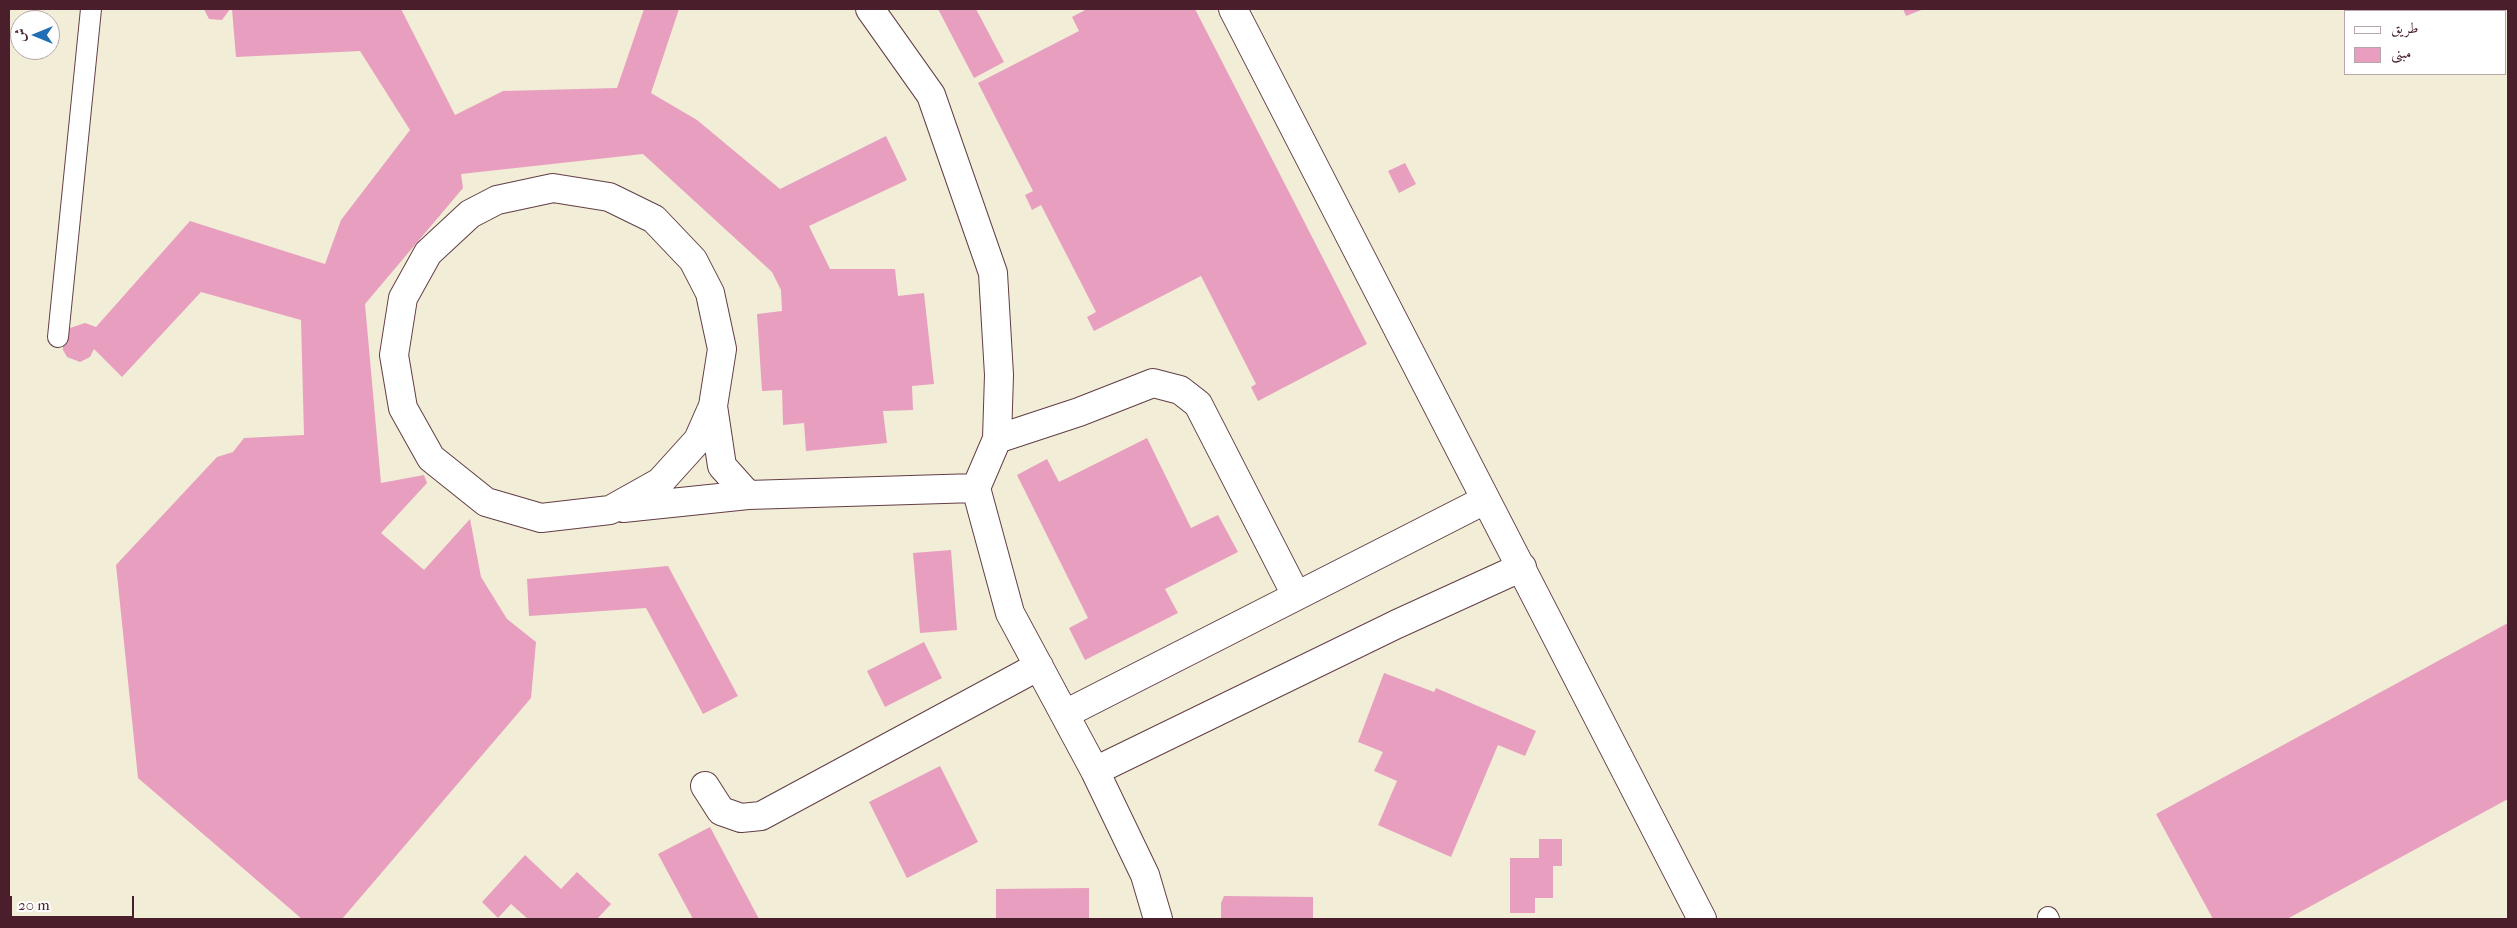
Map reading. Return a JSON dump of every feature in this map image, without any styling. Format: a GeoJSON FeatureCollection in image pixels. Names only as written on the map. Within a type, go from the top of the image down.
{"type":"FeatureCollection","features":[{"type":"Feature","properties":{"kind":"street"},"geometry":{"type":"LineString","coordinates":[[870,9],[931,95],[992,274],[999,375],[997,439],[976,488],[1010,613],[1095,771],[1145,875],[1158,919]]}},
{"type":"Feature","properties":{"kind":"street"},"geometry":{"type":"LineString","coordinates":[[1233,9],[1702,919]]}},
{"type":"Feature","properties":{"kind":"street"},"geometry":{"type":"LineString","coordinates":[[610,510],[660,482],[698,440],[713,406],[722,349],[710,293],[693,260],[654,220],[609,197],[553,188],[497,200],[470,214],[428,253],[403,298],[394,355],[403,408],[431,458],[486,502],[541,518],[748,495],[976,488]]}},
{"type":"Feature","properties":{"kind":"street"},"geometry":{"type":"LineString","coordinates":[[997,439],[1079,412],[1153,383],[1180,390],[1198,404],[1296,595]]}},
{"type":"Feature","properties":{"kind":"street"},"geometry":{"type":"LineString","coordinates":[[713,406],[722,466],[748,495]]}},
{"type":"Feature","properties":{"kind":"street"},"geometry":{"type":"LineString","coordinates":[[1065,714],[1191,652],[1296,595],[1485,500]]}},
{"type":"Feature","properties":{"kind":"street"},"geometry":{"type":"LineString","coordinates":[[1095,771],[1397,624],[1522,567]]}},
{"type":"Feature","properties":{"kind":"street"},"geometry":{"type":"LineString","coordinates":[[705,786],[721,812],[741,818],[761,816],[1039,666]]}},
{"type":"Feature","properties":{"kind":"lane"},"geometry":{"type":"LineString","coordinates":[[58,337],[91,9]]}},
{"type":"Feature","properties":{"kind":"building"},"geometry":{"type":"Polygon","coordinates":[[[204,9],[230,9],[222,20],[209,19],[204,9]]]}},
{"type":"Feature","properties":{"kind":"building"},"geometry":{"type":"Polygon","coordinates":[[[232,9],[401,9],[455,115],[503,91],[617,88],[644,9],[679,9],[651,93],[697,120],[780,189],[886,136],[907,180],[809,226],[830,269],[895,269],[898,296],[924,293],[934,384],[912,386],[913,410],[883,411],[887,443],[806,451],[804,423],[783,425],[782,390],[762,391],[757,314],[782,311],[781,290],[772,272],[643,154],[461,174],[463,188],[365,304],[381,483],[424,475],[427,483],[381,533],[424,570],[470,519],[481,577],[507,619],[536,642],[531,698],[342,919],[302,919],[138,778],[116,565],[217,457],[233,452],[244,438],[304,435],[301,320],[201,292],[122,377],[94,349],[90,357],[80,362],[67,357],[63,350],[63,341],[70,328],[85,323],[96,327],[190,221],[325,264],[341,220],[410,130],[360,51],[236,57],[232,9]]]}},
{"type":"Feature","properties":{"kind":"building"},"geometry":{"type":"Polygon","coordinates":[[[938,9],[976,9],[1004,62],[974,78],[938,9]]]}},
{"type":"Feature","properties":{"kind":"building"},"geometry":{"type":"Polygon","coordinates":[[[1087,9],[1195,9],[1367,344],[1258,401],[1251,387],[1256,384],[1201,276],[1094,331],[1087,317],[1096,312],[1041,205],[1032,210],[1025,195],[1033,191],[978,83],[1079,31],[1072,17],[1087,9]]]}},
{"type":"Feature","properties":{"kind":"building"},"geometry":{"type":"Polygon","coordinates":[[[1903,9],[1924,9],[1906,16],[1903,9]]]}},
{"type":"Feature","properties":{"kind":"building"},"geometry":{"type":"Polygon","coordinates":[[[1405,163],[1416,184],[1399,193],[1388,171],[1405,163]]]}},
{"type":"Feature","properties":{"kind":"building"},"geometry":{"type":"Polygon","coordinates":[[[1147,438],[1191,528],[1218,515],[1238,552],[1165,589],[1178,613],[1085,660],[1069,628],[1088,618],[1017,475],[1047,459],[1059,482],[1147,438]]]}},
{"type":"Feature","properties":{"kind":"building"},"geometry":{"type":"Polygon","coordinates":[[[951,550],[957,630],[920,633],[913,553],[951,550]]]}},
{"type":"Feature","properties":{"kind":"building"},"geometry":{"type":"Polygon","coordinates":[[[668,566],[738,696],[703,714],[646,608],[529,616],[527,579],[668,566]]]}},
{"type":"Feature","properties":{"kind":"building"},"geometry":{"type":"Polygon","coordinates":[[[2508,623],[2508,799],[2287,919],[2213,919],[2156,814],[2508,623]]]}},
{"type":"Feature","properties":{"kind":"building"},"geometry":{"type":"Polygon","coordinates":[[[924,642],[942,678],[885,707],[867,671],[924,642]]]}},
{"type":"Feature","properties":{"kind":"building"},"geometry":{"type":"Polygon","coordinates":[[[1384,673],[1434,692],[1436,688],[1536,731],[1525,756],[1498,745],[1451,857],[1378,825],[1397,781],[1374,771],[1383,752],[1358,742],[1384,673]]]}},
{"type":"Feature","properties":{"kind":"building"},"geometry":{"type":"Polygon","coordinates":[[[940,766],[978,842],[907,878],[869,802],[940,766]]]}},
{"type":"Feature","properties":{"kind":"building"},"geometry":{"type":"Polygon","coordinates":[[[710,827],[759,919],[693,919],[658,854],[710,827]]]}},
{"type":"Feature","properties":{"kind":"building"},"geometry":{"type":"Polygon","coordinates":[[[1539,839],[1562,839],[1562,866],[1553,866],[1553,898],[1535,898],[1535,913],[1510,913],[1510,858],[1539,858],[1539,839]]]}},
{"type":"Feature","properties":{"kind":"building"},"geometry":{"type":"Polygon","coordinates":[[[525,855],[561,889],[577,872],[611,904],[597,919],[528,919],[511,904],[498,918],[482,902],[525,855]]]}},
{"type":"Feature","properties":{"kind":"building"},"geometry":{"type":"Polygon","coordinates":[[[1089,888],[1089,919],[996,919],[996,889],[1089,888]]]}},
{"type":"Feature","properties":{"kind":"building"},"geometry":{"type":"Polygon","coordinates":[[[1224,896],[1313,897],[1313,919],[1221,919],[1221,903],[1224,896]]]}}]}
